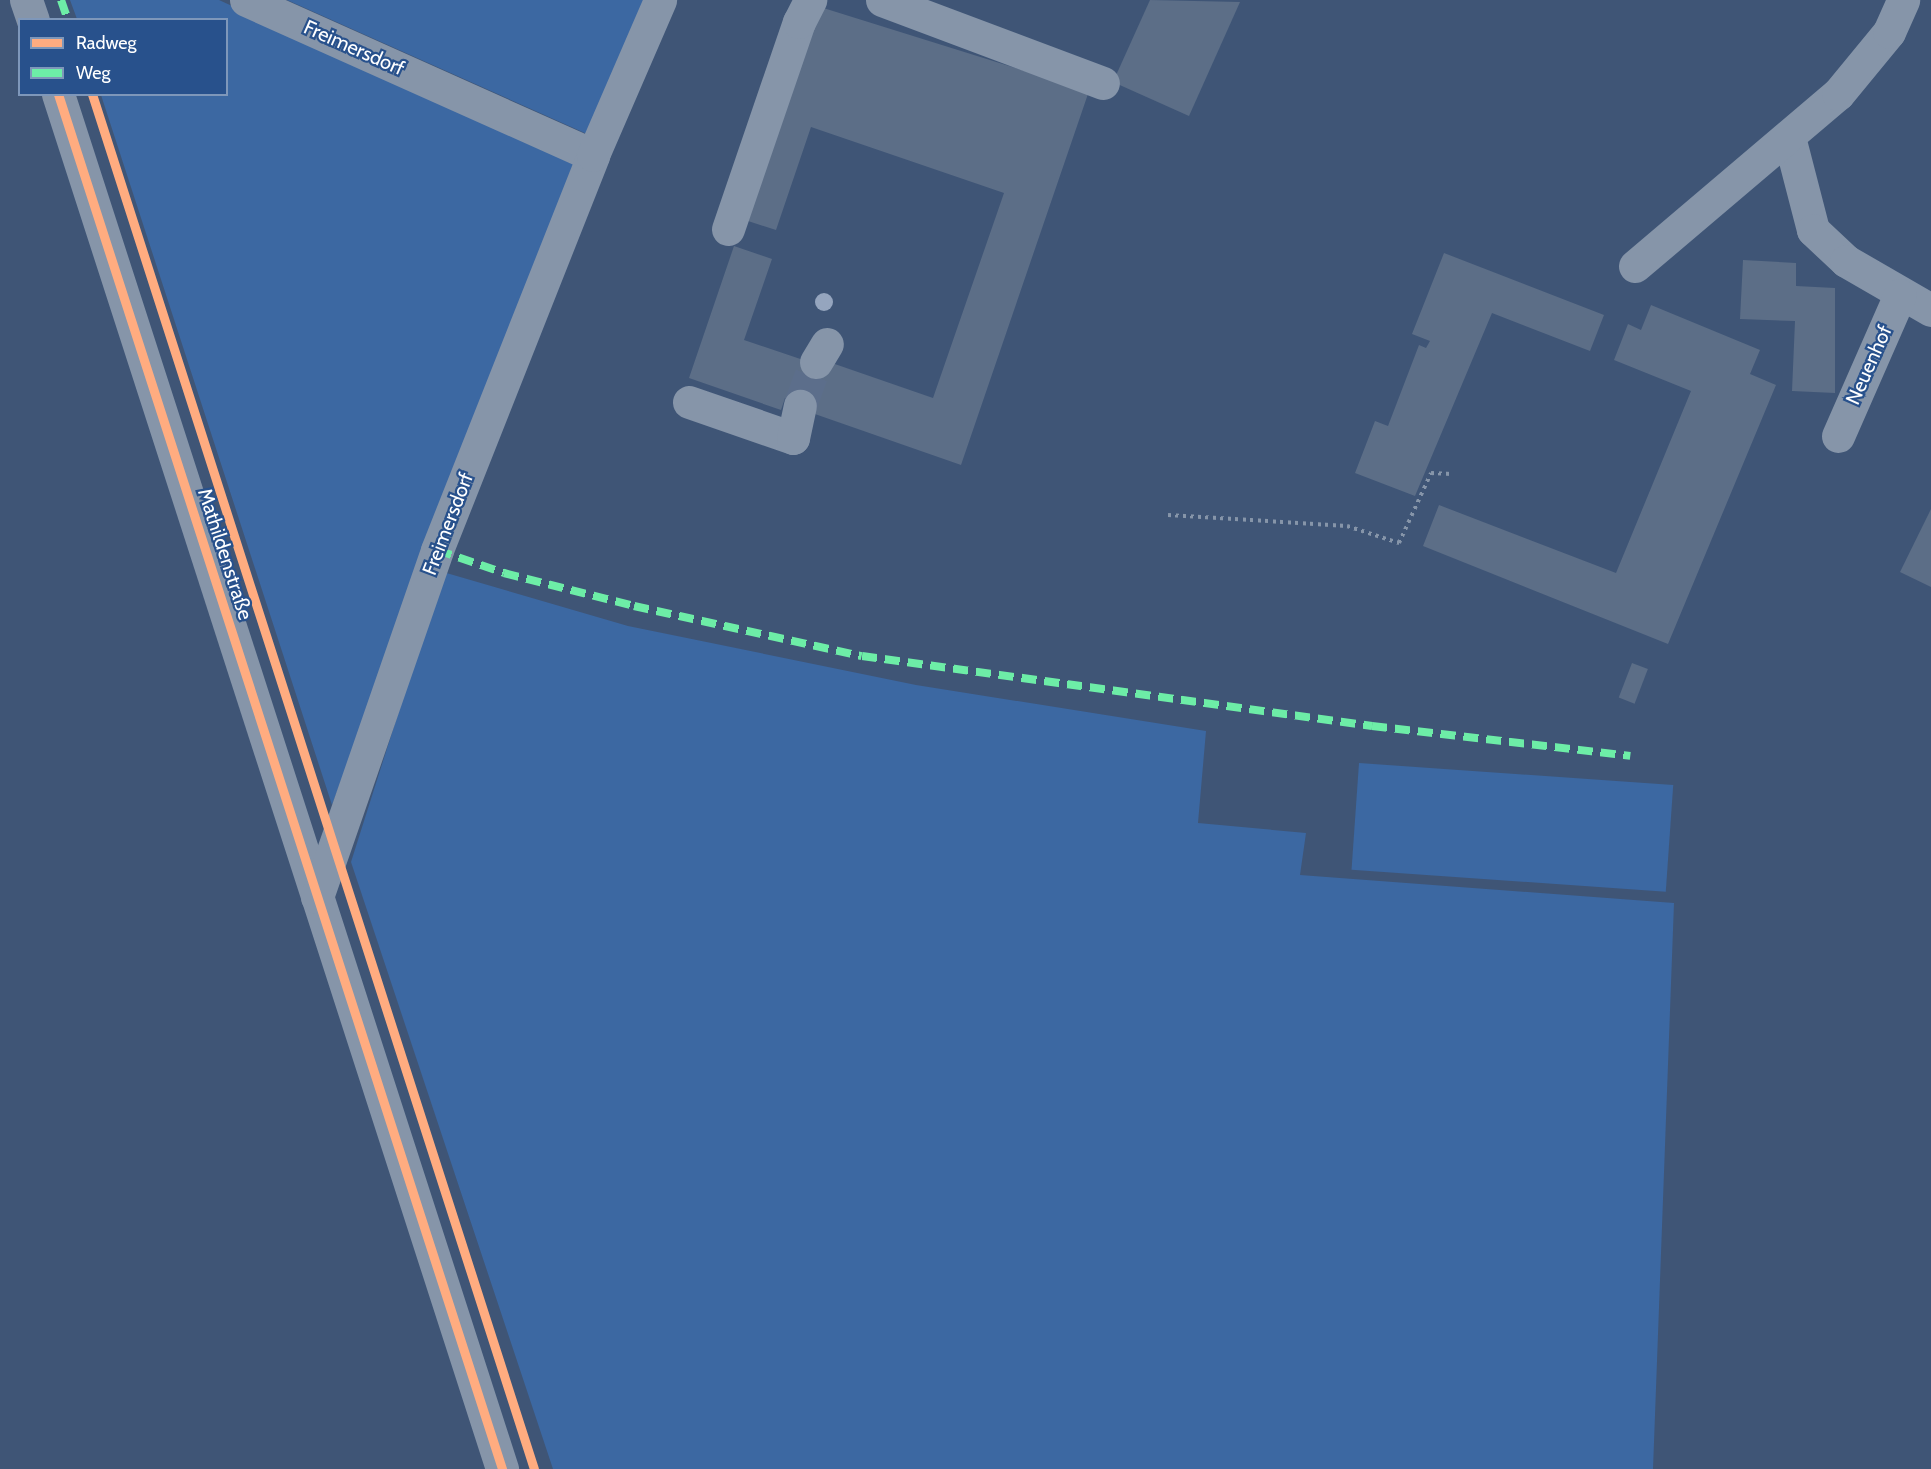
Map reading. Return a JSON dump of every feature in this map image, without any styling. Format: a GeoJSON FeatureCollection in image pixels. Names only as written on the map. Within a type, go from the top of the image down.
{"type":"FeatureCollection","features":[{"type":"Feature","properties":{"kind":"street"},"geometry":{"type":"LineString","coordinates":[[26,0],[32,18]]}},
{"type":"Feature","properties":{"kind":"street","name":"Freimersdorf"},"geometry":{"type":"LineString","coordinates":[[246,0],[593,155]]}},
{"type":"Feature","properties":{"kind":"street","name":"Freimersdorf"},"geometry":{"type":"LineString","coordinates":[[317,897],[437,550],[593,155],[660,0]]}},
{"type":"Feature","properties":{"kind":"street"},"geometry":{"type":"LineString","coordinates":[[728,229],[799,22],[810,0]]}},
{"type":"Feature","properties":{"kind":"street"},"geometry":{"type":"LineString","coordinates":[[882,0],[1103,83]]}},
{"type":"Feature","properties":{"kind":"street"},"geometry":{"type":"LineString","coordinates":[[1635,266],[1789,138],[1845,86],[1889,32],[1903,0]]}},
{"type":"Feature","properties":{"kind":"street","name":"Mathildenstraße"},"geometry":{"type":"LineString","coordinates":[[59,96],[502,1469]]}},
{"type":"Feature","properties":{"kind":"street"},"geometry":{"type":"LineString","coordinates":[[1789,138],[1813,230],[1846,261],[1900,295],[1931,310]]}},
{"type":"Feature","properties":{"kind":"street","name":"Neuenhof"},"geometry":{"type":"LineString","coordinates":[[1838,435],[1900,295]]}},
{"type":"Feature","properties":{"kind":"street"},"geometry":{"type":"LineString","coordinates":[[688,402],[793,438],[800,406]]}},
{"type":"Feature","properties":{"kind":"path"},"geometry":{"type":"LineString","coordinates":[[1168,515],[1347,526],[1399,543],[1431,473],[1452,474]]}},
{"type":"Feature","properties":{"kind":"shaded area"},"geometry":{"type":"Polygon","coordinates":[[[70,0],[219,0],[574,162],[332,805],[101,96],[228,96],[228,18],[77,18],[70,0]]]}},
{"type":"Feature","properties":{"kind":"shaded area"},"geometry":{"type":"Polygon","coordinates":[[[287,0],[650,0],[587,134],[287,0]]]}},
{"type":"Feature","properties":{"kind":"shaded area"},"geometry":{"type":"Polygon","coordinates":[[[443,572],[628,626],[916,685],[1206,731],[1198,823],[1306,833],[1300,875],[1674,903],[1653,1469],[553,1469],[351,862],[443,572]]]}},
{"type":"Feature","properties":{"kind":"shaded area"},"geometry":{"type":"Polygon","coordinates":[[[1359,763],[1673,785],[1666,892],[1352,870],[1359,763]]]}},
{"type":"Feature","properties":{"kind":"building"},"geometry":{"type":"Polygon","coordinates":[[[1150,0],[1240,2],[1189,116],[1113,82],[1150,0]]]}},
{"type":"Feature","properties":{"kind":"building"},"geometry":{"type":"Polygon","coordinates":[[[817,6],[1089,91],[961,465],[812,413],[814,408],[785,398],[781,410],[689,378],[734,246],[772,259],[744,340],[827,368],[829,362],[933,398],[1004,193],[811,127],[776,230],[745,220],[817,6]]]}},
{"type":"Feature","properties":{"kind":"building"},"geometry":{"type":"Polygon","coordinates":[[[1444,253],[1604,315],[1590,351],[1492,313],[1415,496],[1355,473],[1375,421],[1388,426],[1419,345],[1426,348],[1430,341],[1412,334],[1444,253]]]}},
{"type":"Feature","properties":{"kind":"building"},"geometry":{"type":"Polygon","coordinates":[[[1743,260],[1796,263],[1796,286],[1835,288],[1835,393],[1792,391],[1795,321],[1740,319],[1743,260]]]}},
{"type":"Feature","properties":{"kind":"building"},"geometry":{"type":"Polygon","coordinates":[[[1651,305],[1760,350],[1750,374],[1776,385],[1668,644],[1423,546],[1439,505],[1616,573],[1691,391],[1614,360],[1628,324],[1641,330],[1651,305]]]}},
{"type":"Feature","properties":{"kind":"building"},"geometry":{"type":"Polygon","coordinates":[[[1931,509],[1931,587],[1900,572],[1931,509]]]}},
{"type":"Feature","properties":{"kind":"building"},"geometry":{"type":"Polygon","coordinates":[[[1632,663],[1648,669],[1635,704],[1619,698],[1632,663]]]}},
{"type":"Feature","properties":{"kind":"tunnel"},"geometry":{"type":"LineString","coordinates":[[800,406],[816,362]]}},
{"type":"Feature","properties":{"kind":"marked path"},"geometry":{"type":"LineString","coordinates":[[61,0],[67,18]]}},
{"type":"Feature","properties":{"kind":"marked path"},"geometry":{"type":"LineString","coordinates":[[437,550],[504,573],[634,606],[862,656],[1372,726],[1630,756]]}},
{"type":"Feature","properties":{"kind":"cycle path"},"geometry":{"type":"LineString","coordinates":[[59,96],[502,1469]]}},
{"type":"Feature","properties":{"kind":"cycle path"},"geometry":{"type":"LineString","coordinates":[[93,96],[534,1469]]}}]}
